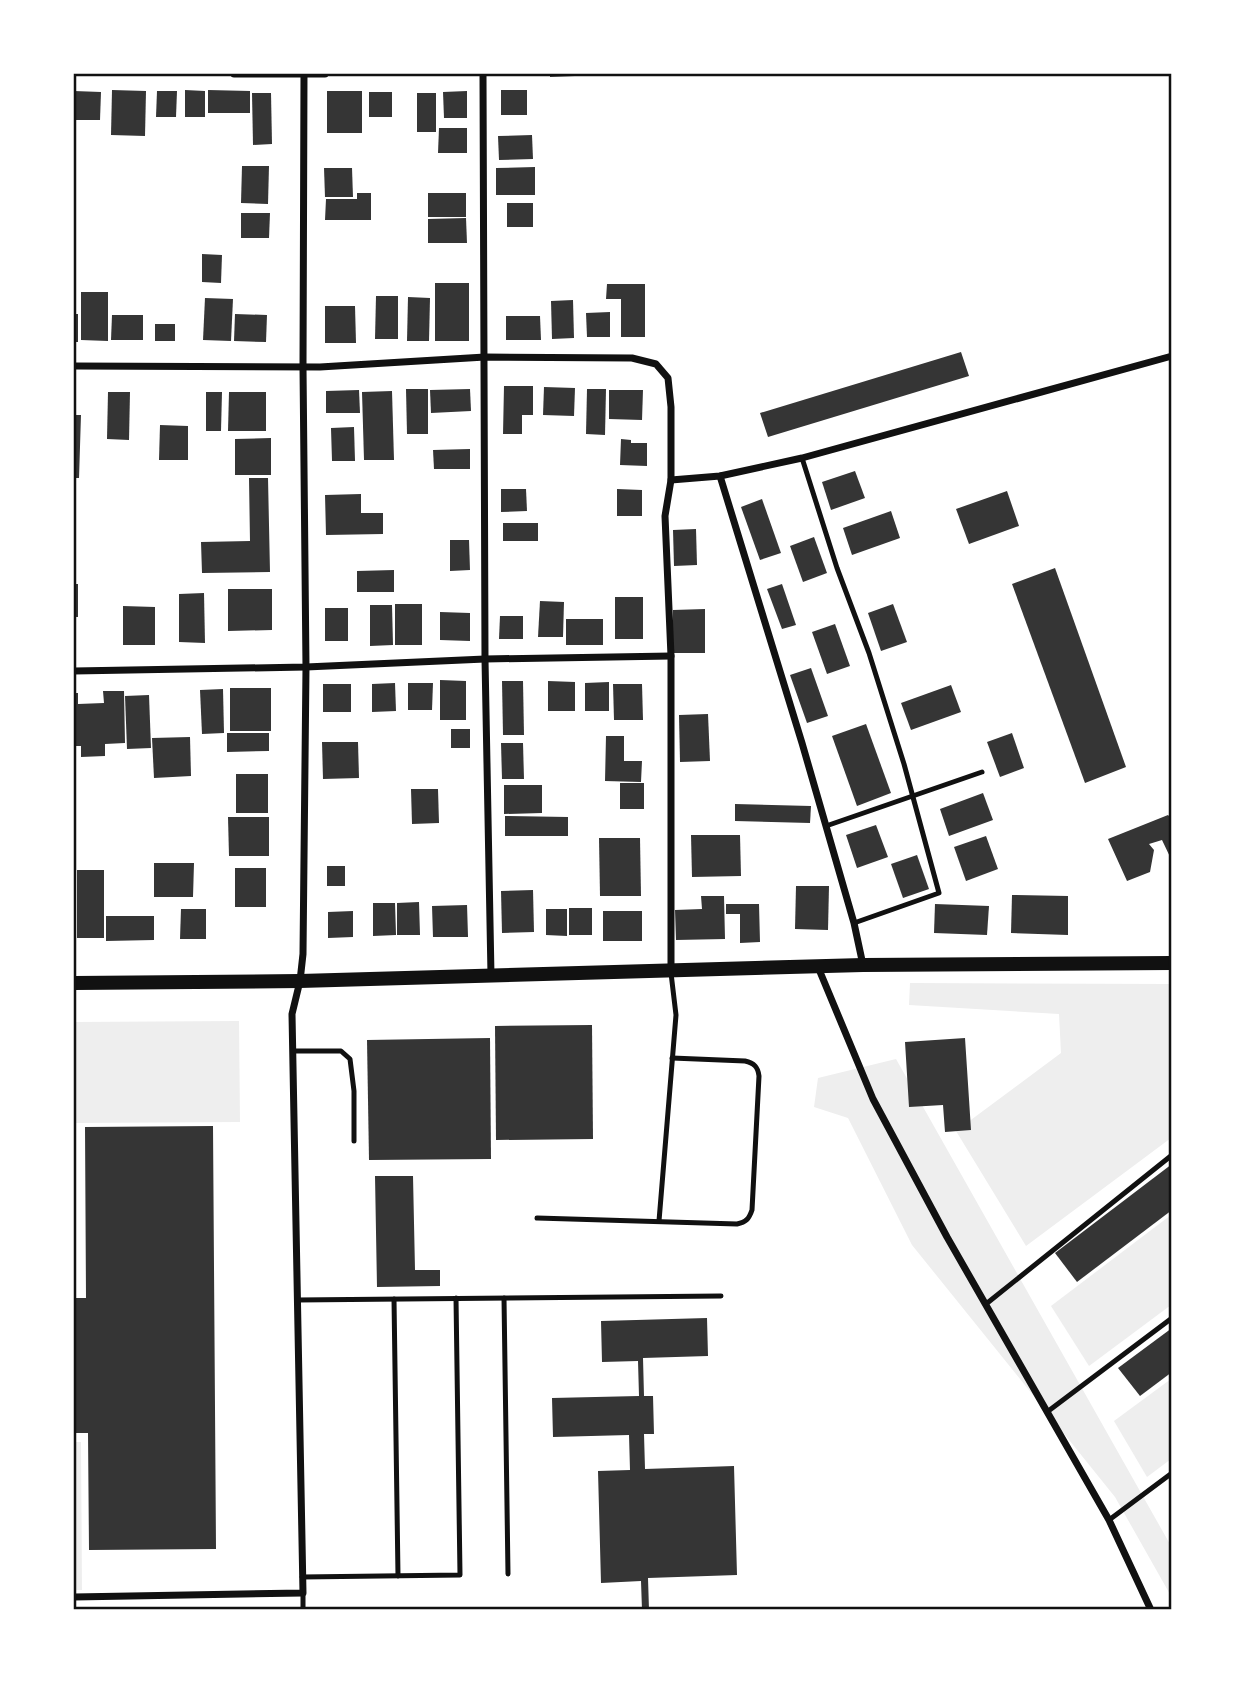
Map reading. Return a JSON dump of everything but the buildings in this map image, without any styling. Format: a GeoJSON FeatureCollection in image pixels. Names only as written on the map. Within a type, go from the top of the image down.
{"type":"FeatureCollection","features":[{"type":"Feature","properties":{"kind":"main road"},"geometry":{"type":"LineString","coordinates":[[74,983],[300,981],[863,965],[1171,963]]}},
{"type":"Feature","properties":{"kind":"street"},"geometry":{"type":"LineString","coordinates":[[234,74],[325,74]]}},
{"type":"Feature","properties":{"kind":"street"},"geometry":{"type":"LineString","coordinates":[[74,1597],[303,1593],[292,1014],[303,954],[306,667],[304,74]]}},
{"type":"Feature","properties":{"kind":"street"},"geometry":{"type":"LineString","coordinates":[[483,74],[485,659],[491,975]]}},
{"type":"Feature","properties":{"kind":"street"},"geometry":{"type":"LineString","coordinates":[[74,366],[303,367],[485,356],[632,358],[656,364],[668,378],[671,407],[671,480],[665,516],[670,656],[671,971]]}},
{"type":"Feature","properties":{"kind":"street"},"geometry":{"type":"LineString","coordinates":[[671,480],[720,476],[802,458],[1171,356]]}},
{"type":"Feature","properties":{"kind":"street"},"geometry":{"type":"LineString","coordinates":[[720,476],[827,826],[863,965]]}},
{"type":"Feature","properties":{"kind":"street"},"geometry":{"type":"LineString","coordinates":[[74,671],[670,656]]}},
{"type":"Feature","properties":{"kind":"street"},"geometry":{"type":"LineString","coordinates":[[818,967],[873,1099],[1109,1520],[1151,1609]]}},
{"type":"Feature","properties":{"kind":"lane"},"geometry":{"type":"LineString","coordinates":[[802,458],[837,568],[873,666],[940,893],[854,923]]}},
{"type":"Feature","properties":{"kind":"lane"},"geometry":{"type":"LineString","coordinates":[[827,826],[982,772]]}},
{"type":"Feature","properties":{"kind":"lane"},"geometry":{"type":"LineString","coordinates":[[659,1221],[676,1014],[671,971]]}},
{"type":"Feature","properties":{"kind":"lane"},"geometry":{"type":"LineString","coordinates":[[292,1052],[341,1051],[350,1059],[354,1091],[354,1140]]}},
{"type":"Feature","properties":{"kind":"lane"},"geometry":{"type":"LineString","coordinates":[[537,1218],[737,1224],[750,1217],[760,1076],[758,1069],[753,1063],[745,1061],[672,1058]]}},
{"type":"Feature","properties":{"kind":"lane"},"geometry":{"type":"LineString","coordinates":[[986,1304],[1171,1155]]}},
{"type":"Feature","properties":{"kind":"lane"},"geometry":{"type":"LineString","coordinates":[[297,1300],[720,1296]]}},
{"type":"Feature","properties":{"kind":"lane"},"geometry":{"type":"LineString","coordinates":[[505,1297],[508,1574]]}},
{"type":"Feature","properties":{"kind":"lane"},"geometry":{"type":"LineString","coordinates":[[302,1577],[460,1575],[456,1298]]}},
{"type":"Feature","properties":{"kind":"lane"},"geometry":{"type":"LineString","coordinates":[[394,1299],[398,1576]]}},
{"type":"Feature","properties":{"kind":"lane"},"geometry":{"type":"LineString","coordinates":[[1047,1412],[1171,1318]]}},
{"type":"Feature","properties":{"kind":"lane"},"geometry":{"type":"LineString","coordinates":[[1109,1520],[1171,1473]]}},
{"type":"Feature","properties":{"kind":"lane"},"geometry":{"type":"LineString","coordinates":[[303,1593],[303,1609]]}},
{"type":"Feature","properties":{"kind":"shaded area"},"geometry":{"type":"Polygon","coordinates":[[[910,983],[1171,984],[1171,1138],[1026,1246],[956,1131],[1061,1053],[1059,1014],[909,1005],[910,983]]]}},
{"type":"Feature","properties":{"kind":"shaded area"},"geometry":{"type":"Polygon","coordinates":[[[239,1021],[240,1122],[74,1123],[74,1022],[239,1021]]]}},
{"type":"Feature","properties":{"kind":"shaded area"},"geometry":{"type":"Polygon","coordinates":[[[896,1059],[1171,1546],[1171,1596],[1115,1497],[912,1245],[848,1118],[814,1107],[818,1078],[896,1059]]]}},
{"type":"Feature","properties":{"kind":"shaded area"},"geometry":{"type":"Polygon","coordinates":[[[1171,1215],[1171,1305],[1089,1366],[1051,1306],[1171,1215]]]}},
{"type":"Feature","properties":{"kind":"shaded area"},"geometry":{"type":"Polygon","coordinates":[[[1171,1379],[1171,1459],[1147,1477],[1114,1421],[1171,1379]]]}},
{"type":"Feature","properties":{"kind":"shaded area"},"geometry":{"type":"Polygon","coordinates":[[[74,1442],[81,1442],[82,1590],[74,1590],[74,1442]]]}}]}
